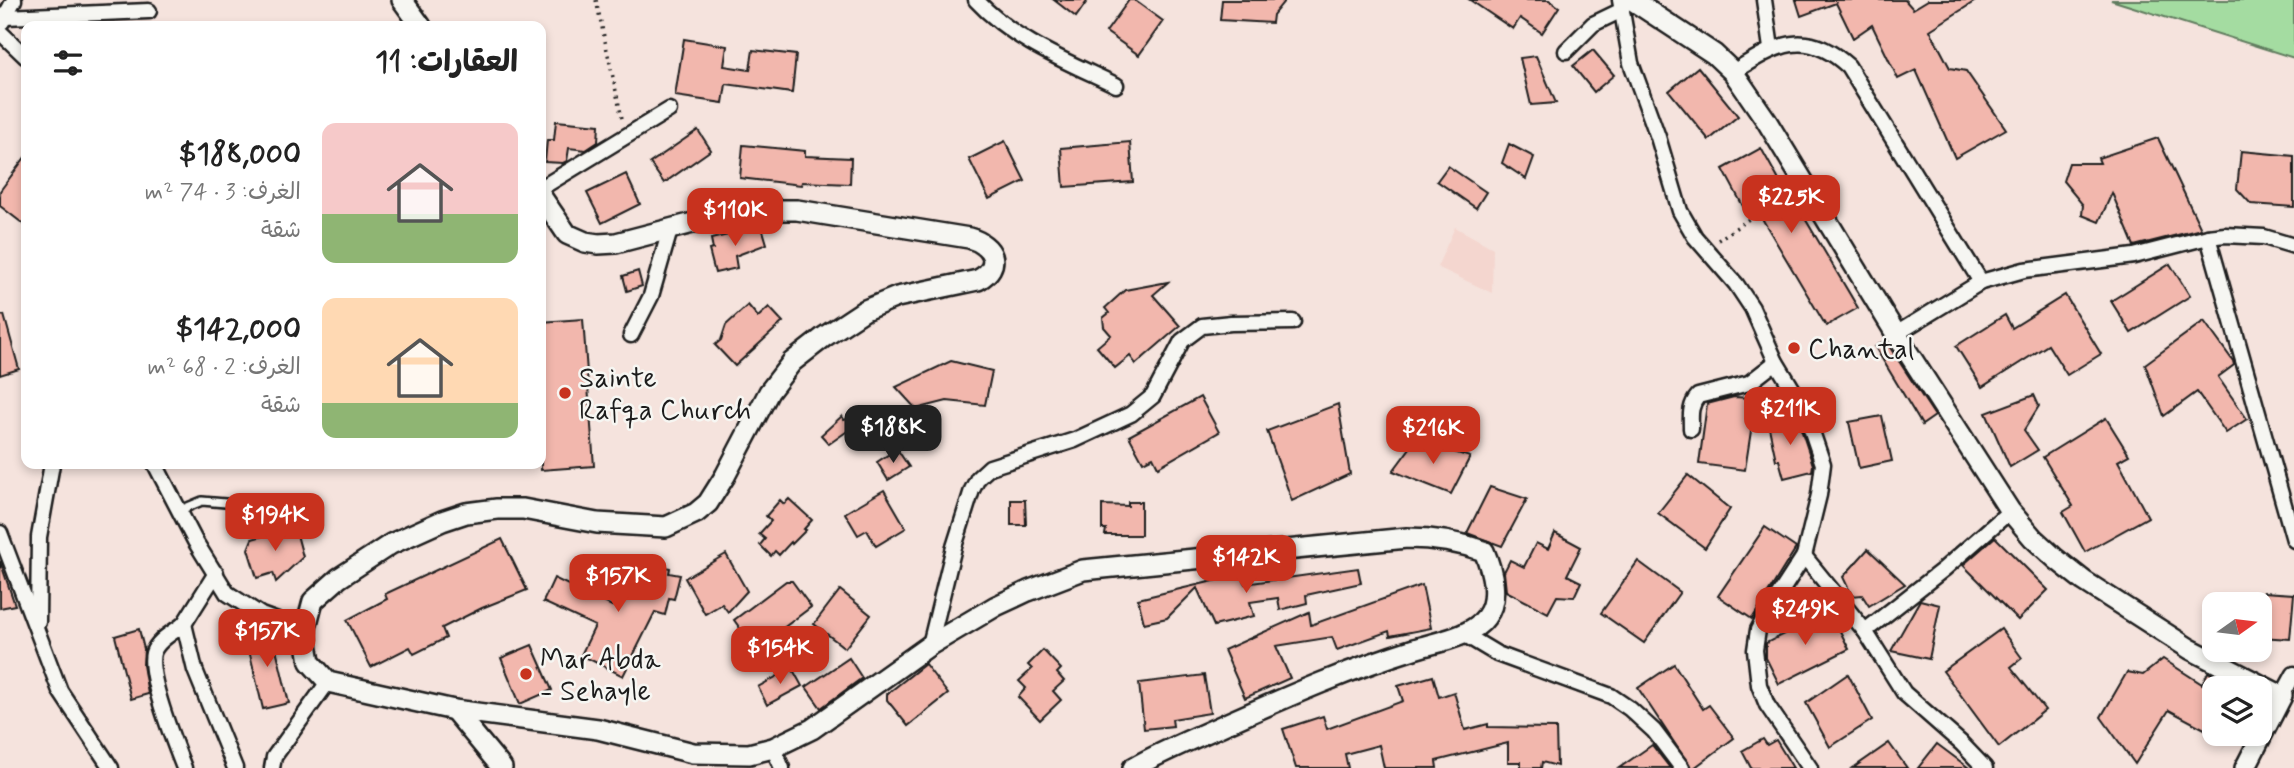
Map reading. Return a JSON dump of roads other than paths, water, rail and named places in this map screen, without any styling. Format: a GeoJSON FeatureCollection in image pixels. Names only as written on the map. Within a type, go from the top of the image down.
{"type":"FeatureCollection","features":[{"type":"Feature","properties":{"kind":"street"},"geometry":{"type":"LineString","coordinates":[[2,25],[13,0]]}},
{"type":"Feature","properties":{"kind":"street"},"geometry":{"type":"LineString","coordinates":[[402,0],[417,21]]}},
{"type":"Feature","properties":{"kind":"street"},"geometry":{"type":"LineString","coordinates":[[976,0],[992,17],[1023,39],[1116,85]]}},
{"type":"Feature","properties":{"kind":"street"},"geometry":{"type":"LineString","coordinates":[[1764,0],[1771,48]]}},
{"type":"Feature","properties":{"kind":"street"},"geometry":{"type":"LineString","coordinates":[[1566,51],[1593,24],[1635,4]]}},
{"type":"Feature","properties":{"kind":"street"},"geometry":{"type":"LineString","coordinates":[[1635,4],[1714,54],[1733,72],[1766,120],[1896,334],[2010,511],[2056,559],[2084,581],[2190,649],[2282,696]]}},
{"type":"Feature","properties":{"kind":"street"},"geometry":{"type":"LineString","coordinates":[[1635,4],[1626,43],[1680,211],[1687,226],[1752,308],[1776,362],[1804,408],[1823,464],[1819,495],[1804,556],[1766,615],[1758,631],[1755,650],[1759,685],[1767,705],[1810,768]]}},
{"type":"Feature","properties":{"kind":"street"},"geometry":{"type":"LineString","coordinates":[[44,21],[149,11]]}},
{"type":"Feature","properties":{"kind":"street"},"geometry":{"type":"LineString","coordinates":[[2,25],[21,23]]}},
{"type":"Feature","properties":{"kind":"street"},"geometry":{"type":"LineString","coordinates":[[2,25],[21,50]]}},
{"type":"Feature","properties":{"kind":"street"},"geometry":{"type":"LineString","coordinates":[[1733,72],[1771,48],[1803,43],[1836,55],[1848,66],[1981,282]]}},
{"type":"Feature","properties":{"kind":"street"},"geometry":{"type":"LineString","coordinates":[[546,185],[669,110]]}},
{"type":"Feature","properties":{"kind":"street"},"geometry":{"type":"LineString","coordinates":[[546,203],[567,234],[585,242],[616,243],[743,210],[797,210],[969,238],[986,246],[992,253],[993,261],[987,275],[978,280],[897,296],[865,310],[792,362],[769,392],[726,476],[708,503],[682,521],[666,527],[597,523],[523,509],[497,509],[466,513],[391,544],[339,578],[313,601],[305,631],[310,662],[328,682],[454,710],[598,729],[693,753],[749,754],[773,748],[812,729],[930,645],[1017,596],[1083,570],[1406,538],[1458,542],[1484,551],[1493,572],[1491,610],[1485,620],[1462,633],[1332,677],[1133,768]]}},
{"type":"Feature","properties":{"kind":"street"},"geometry":{"type":"LineString","coordinates":[[631,335],[651,296],[670,230]]}},
{"type":"Feature","properties":{"kind":"street"},"geometry":{"type":"LineString","coordinates":[[1896,334],[1981,282],[2024,270],[2134,256],[2208,237],[2242,234],[2294,246]]}},
{"type":"Feature","properties":{"kind":"street"},"geometry":{"type":"LineString","coordinates":[[2208,237],[2294,540]]}},
{"type":"Feature","properties":{"kind":"street"},"geometry":{"type":"LineString","coordinates":[[930,645],[963,519],[978,478],[990,467],[1075,440],[1130,414],[1153,396],[1182,341],[1202,326],[1293,322]]}},
{"type":"Feature","properties":{"kind":"street"},"geometry":{"type":"LineString","coordinates":[[1691,429],[1691,409],[1698,396],[1749,383],[1776,362]]}},
{"type":"Feature","properties":{"kind":"street"},"geometry":{"type":"LineString","coordinates":[[39,634],[39,537],[51,469]]}},
{"type":"Feature","properties":{"kind":"street"},"geometry":{"type":"LineString","coordinates":[[157,469],[178,511],[227,593],[261,615],[305,631]]}},
{"type":"Feature","properties":{"kind":"street"},"geometry":{"type":"LineString","coordinates":[[1865,631],[1944,569],[2010,511]]}},
{"type":"Feature","properties":{"kind":"street"},"geometry":{"type":"LineString","coordinates":[[0,533],[60,691],[111,768]]}},
{"type":"Feature","properties":{"kind":"street"},"geometry":{"type":"LineString","coordinates":[[1804,556],[1865,631],[1904,693],[1985,768]]}},
{"type":"Feature","properties":{"kind":"street"},"geometry":{"type":"LineString","coordinates":[[184,768],[169,728],[152,666],[153,652],[161,641],[184,624],[215,573]]}},
{"type":"Feature","properties":{"kind":"street"},"geometry":{"type":"LineString","coordinates":[[184,624],[195,670],[235,768]]}},
{"type":"Feature","properties":{"kind":"street"},"geometry":{"type":"LineString","coordinates":[[1462,633],[1497,654],[1611,696],[1654,731],[1682,768]]}},
{"type":"Feature","properties":{"kind":"street"},"geometry":{"type":"LineString","coordinates":[[2245,768],[2294,674]]}},
{"type":"Feature","properties":{"kind":"street"},"geometry":{"type":"LineString","coordinates":[[272,768],[274,757],[328,682]]}},
{"type":"Feature","properties":{"kind":"street"},"geometry":{"type":"LineString","coordinates":[[454,710],[502,768]]}},
{"type":"Feature","properties":{"kind":"street"},"geometry":{"type":"LineString","coordinates":[[773,748],[782,768]]}},
{"type":"Feature","properties":{"kind":"lane"},"geometry":{"type":"LineString","coordinates":[[178,511],[202,501],[283,508]]}},
{"type":"Feature","properties":{"kind":"place","name":"Chantal"},"geometry":{"type":"Point","coordinates":[1794,348]}},
{"type":"Feature","properties":{"kind":"place","name":"Sainte Rafqa Church"},"geometry":{"type":"Point","coordinates":[565,393]}},
{"type":"Feature","properties":{"kind":"place","name":"Mar Abda - Sehayle"},"geometry":{"type":"Point","coordinates":[526,674]}}]}
